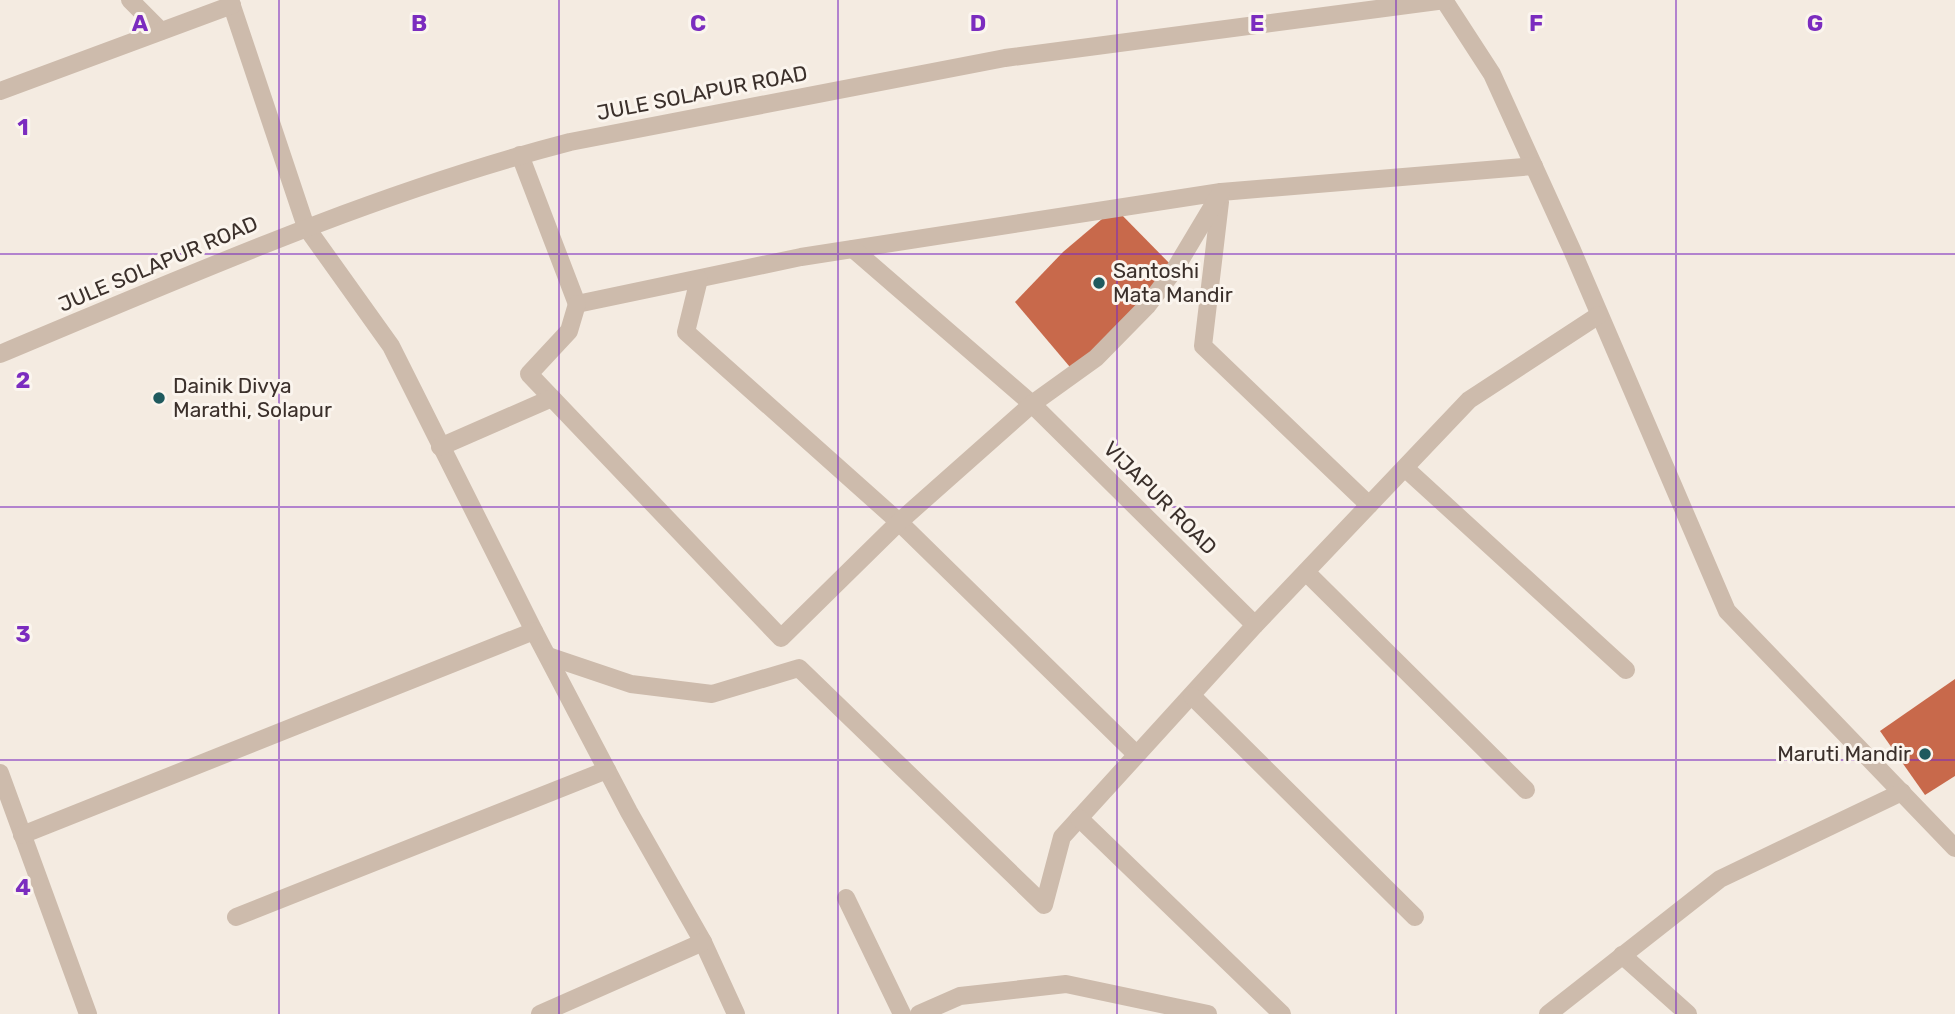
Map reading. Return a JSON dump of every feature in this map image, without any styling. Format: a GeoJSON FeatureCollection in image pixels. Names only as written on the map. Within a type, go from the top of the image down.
{"type":"FeatureCollection","features":[{"type":"Feature","properties":{"kind":"street"},"geometry":{"type":"LineString","coordinates":[[130,0],[161,31]]}},
{"type":"Feature","properties":{"kind":"street"},"geometry":{"type":"LineString","coordinates":[[1444,0],[1492,74],[1727,611],[1955,848]]}},
{"type":"Feature","properties":{"kind":"street","name":"JULE SOLAPUR ROAD"},"geometry":{"type":"LineString","coordinates":[[0,354],[306,227],[520,155],[570,142],[1005,58],[1444,0]]}},
{"type":"Feature","properties":{"kind":"street"},"geometry":{"type":"LineString","coordinates":[[0,91],[231,2],[306,227],[391,346],[534,631],[607,770],[703,942],[736,1014]]}},
{"type":"Feature","properties":{"kind":"street"},"geometry":{"type":"LineString","coordinates":[[520,155],[577,304],[569,331],[529,374],[782,638],[899,522],[1032,404],[1097,358],[1147,306],[1187,252],[1221,192]]}},
{"type":"Feature","properties":{"kind":"street"},"geometry":{"type":"LineString","coordinates":[[577,304],[853,249],[1221,192],[1534,166]]}},
{"type":"Feature","properties":{"kind":"street"},"geometry":{"type":"LineString","coordinates":[[1221,192],[1203,346],[1369,505]]}},
{"type":"Feature","properties":{"kind":"street","name":"VIJAPUR ROAD"},"geometry":{"type":"LineString","coordinates":[[853,249],[1032,404],[1255,625]]}},
{"type":"Feature","properties":{"kind":"street"},"geometry":{"type":"LineString","coordinates":[[699,279],[686,332],[899,522],[1136,754]]}},
{"type":"Feature","properties":{"kind":"street"},"geometry":{"type":"LineString","coordinates":[[548,656],[631,684],[712,694],[799,668],[1044,905],[1062,837],[1255,625],[1469,400],[1599,314]]}},
{"type":"Feature","properties":{"kind":"street"},"geometry":{"type":"LineString","coordinates":[[440,447],[552,398]]}},
{"type":"Feature","properties":{"kind":"street"},"geometry":{"type":"LineString","coordinates":[[1405,468],[1626,670]]}},
{"type":"Feature","properties":{"kind":"street"},"geometry":{"type":"LineString","coordinates":[[1306,572],[1526,790]]}},
{"type":"Feature","properties":{"kind":"street"},"geometry":{"type":"LineString","coordinates":[[22,835],[534,631]]}},
{"type":"Feature","properties":{"kind":"street"},"geometry":{"type":"LineString","coordinates":[[1192,696],[1415,918]]}},
{"type":"Feature","properties":{"kind":"street"},"geometry":{"type":"LineString","coordinates":[[236,917],[607,770]]}},
{"type":"Feature","properties":{"kind":"street"},"geometry":{"type":"LineString","coordinates":[[0,773],[88,1014]]}},
{"type":"Feature","properties":{"kind":"street"},"geometry":{"type":"LineString","coordinates":[[1548,1014],[1720,879],[1902,792]]}},
{"type":"Feature","properties":{"kind":"street"},"geometry":{"type":"LineString","coordinates":[[1079,818],[1282,1014]]}},
{"type":"Feature","properties":{"kind":"street"},"geometry":{"type":"LineString","coordinates":[[846,898],[902,1014]]}},
{"type":"Feature","properties":{"kind":"street"},"geometry":{"type":"LineString","coordinates":[[540,1014],[703,942]]}},
{"type":"Feature","properties":{"kind":"street"},"geometry":{"type":"LineString","coordinates":[[1622,955],[1688,1014]]}},
{"type":"Feature","properties":{"kind":"street"},"geometry":{"type":"LineString","coordinates":[[919,1014],[960,996],[1066,984],[1208,1014]]}},
{"type":"Feature","properties":{"kind":"building","name":"Santoshi Mata Mandir"},"geometry":{"type":"Polygon","coordinates":[[[1115,208],[1175,269],[1075,373],[1015,302],[1063,252],[1115,208]]]}},
{"type":"Feature","properties":{"kind":"building","name":"Maruti Mandir"},"geometry":{"type":"Polygon","coordinates":[[[1955,679],[1955,776],[1925,795],[1880,731],[1955,679]]]}},
{"type":"Feature","properties":{"kind":"place","name":"Santoshi Mata Mandir"},"geometry":{"type":"Point","coordinates":[1099,283]}},
{"type":"Feature","properties":{"kind":"place","name":"Dainik Divya Marathi, Solapur"},"geometry":{"type":"Point","coordinates":[159,398]}},
{"type":"Feature","properties":{"kind":"place","name":"Maruti Mandir"},"geometry":{"type":"Point","coordinates":[1925,754]}}]}
